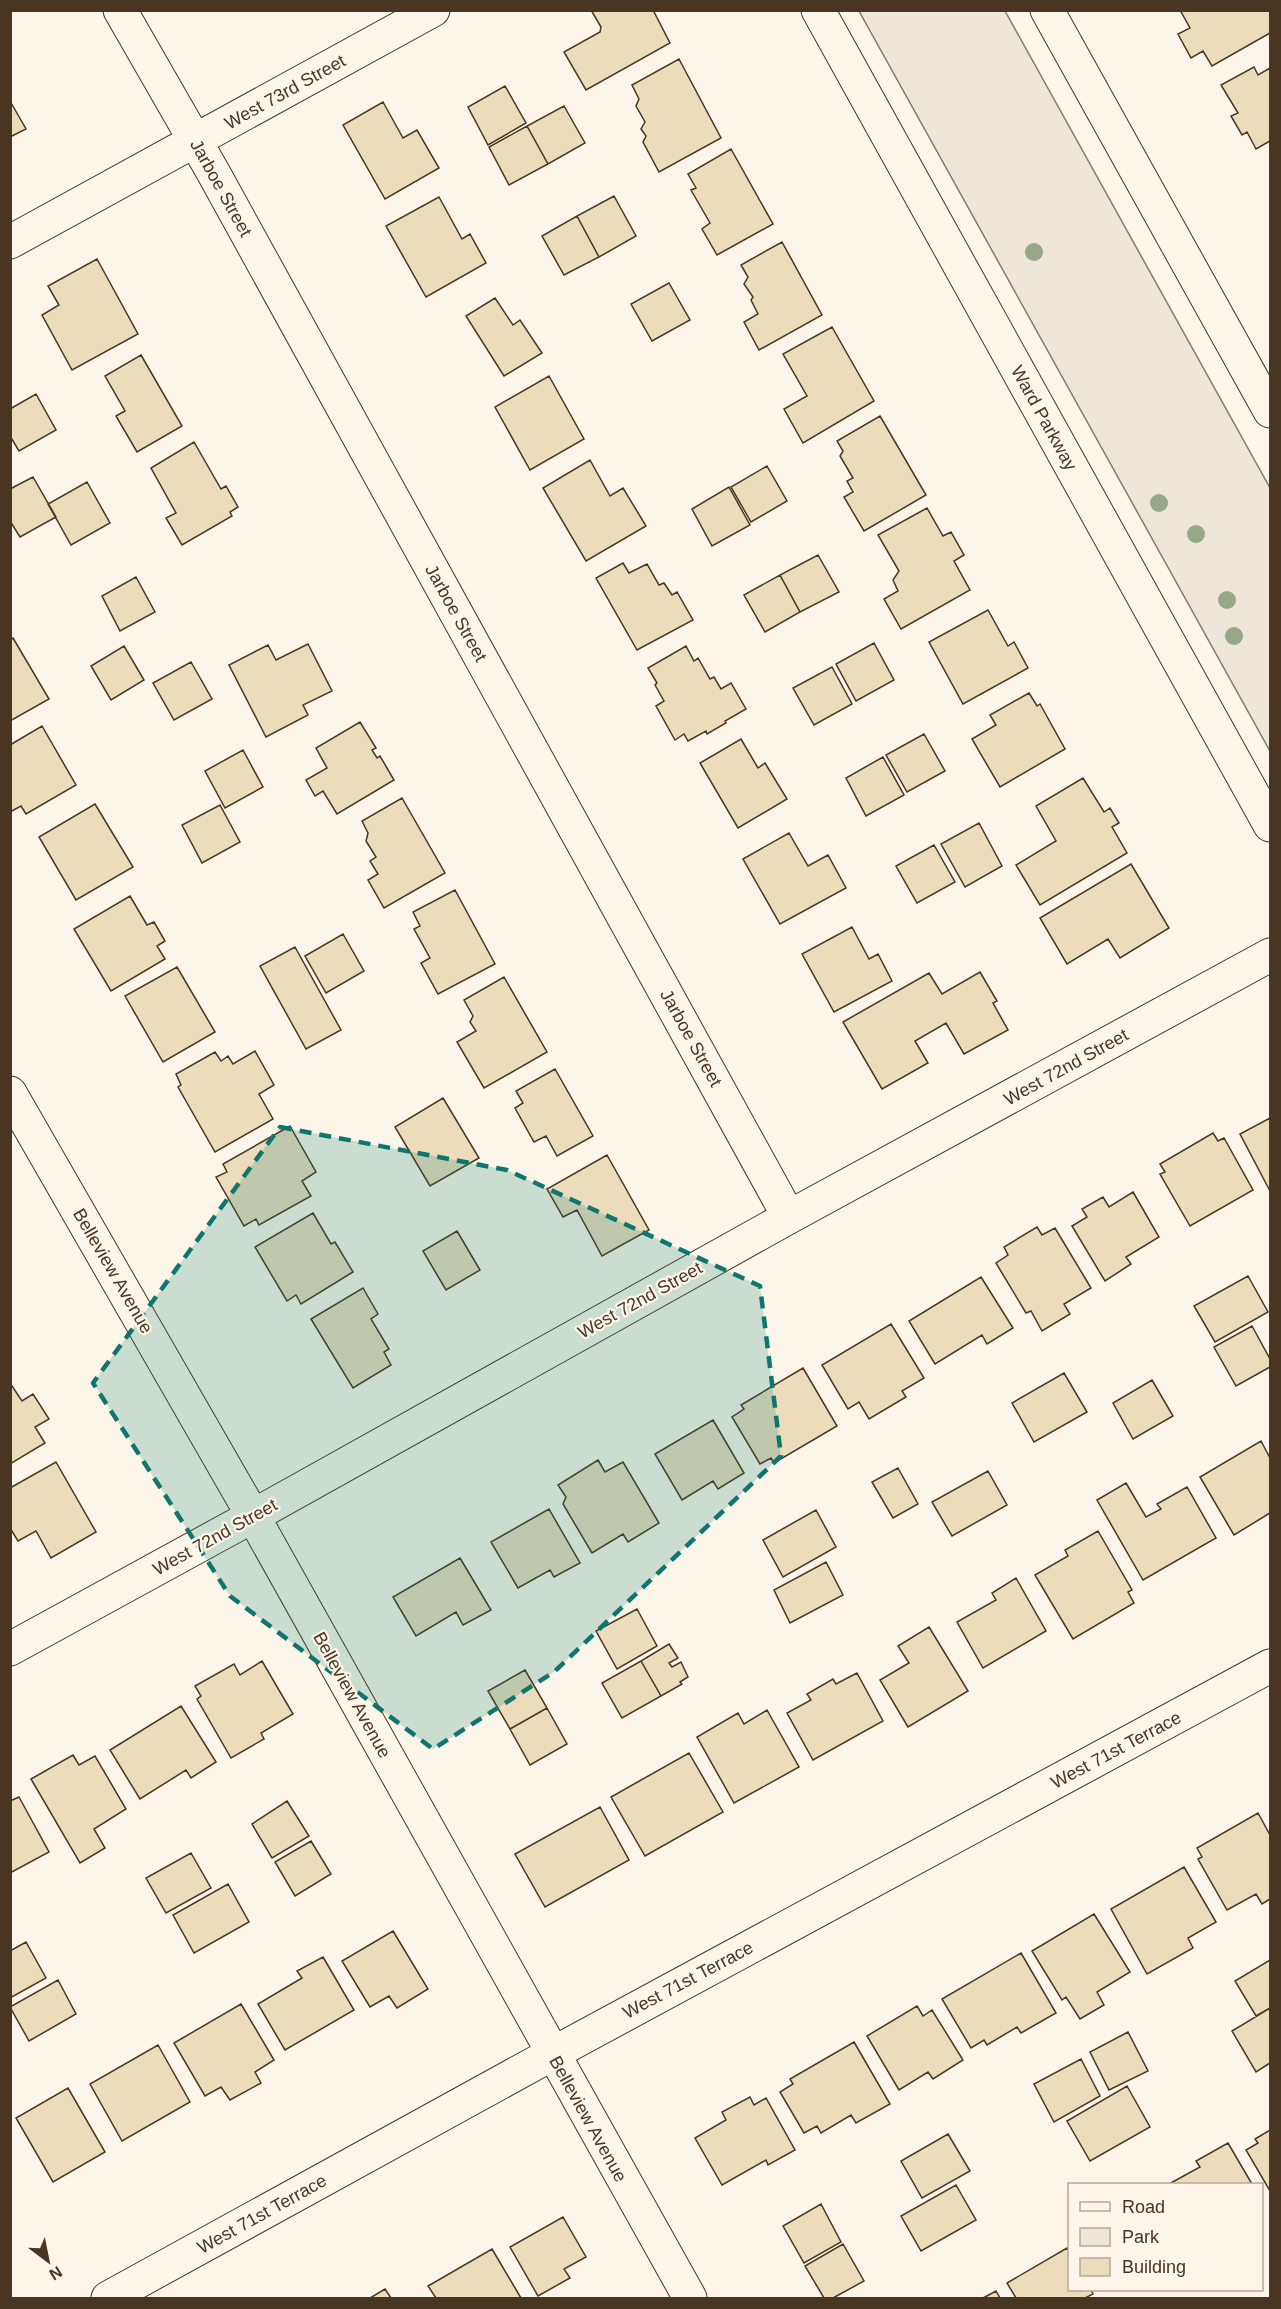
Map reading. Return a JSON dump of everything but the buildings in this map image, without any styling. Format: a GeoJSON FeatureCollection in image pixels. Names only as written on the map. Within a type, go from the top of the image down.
{"type":"FeatureCollection","features":[{"type":"Feature","properties":{"kind":"street","name":"Jarboe Street"},"geometry":{"type":"LineString","coordinates":[[120,10],[195,141],[789,1217]]}},
{"type":"Feature","properties":{"kind":"street","name":"West 73rd Street"},"geometry":{"type":"LineString","coordinates":[[10,242],[433,10]]}},
{"type":"Feature","properties":{"kind":"street","name":"Ward Parkway"},"geometry":{"type":"LineString","coordinates":[[818,10],[1270,825]]}},
{"type":"Feature","properties":{"kind":"street"},"geometry":{"type":"LineString","coordinates":[[1047,10],[1270,411]]}},
{"type":"Feature","properties":{"kind":"street","name":"West 72nd Street"},"geometry":{"type":"LineString","coordinates":[[10,1649],[789,1217],[1270,955]]}},
{"type":"Feature","properties":{"kind":"street","name":"Belleview Avenue"},"geometry":{"type":"LineString","coordinates":[[10,1093],[253,1516],[690,2298]]}},
{"type":"Feature","properties":{"kind":"street","name":"West 71st Terrace"},"geometry":{"type":"LineString","coordinates":[[108,2298],[552,2054],[1270,1666]]}},
{"type":"Feature","properties":{"kind":"highlighted area"},"geometry":{"type":"Polygon","coordinates":[[[280,1127],[507,1170],[760,1286],[781,1456],[554,1672],[433,1749],[230,1596],[93,1383],[280,1127]]]}},
{"type":"Feature","properties":{"kind":"green space"},"geometry":{"type":"Polygon","coordinates":[[[859,11],[1005,11],[1270,488],[1270,751],[859,11]]]}}]}
